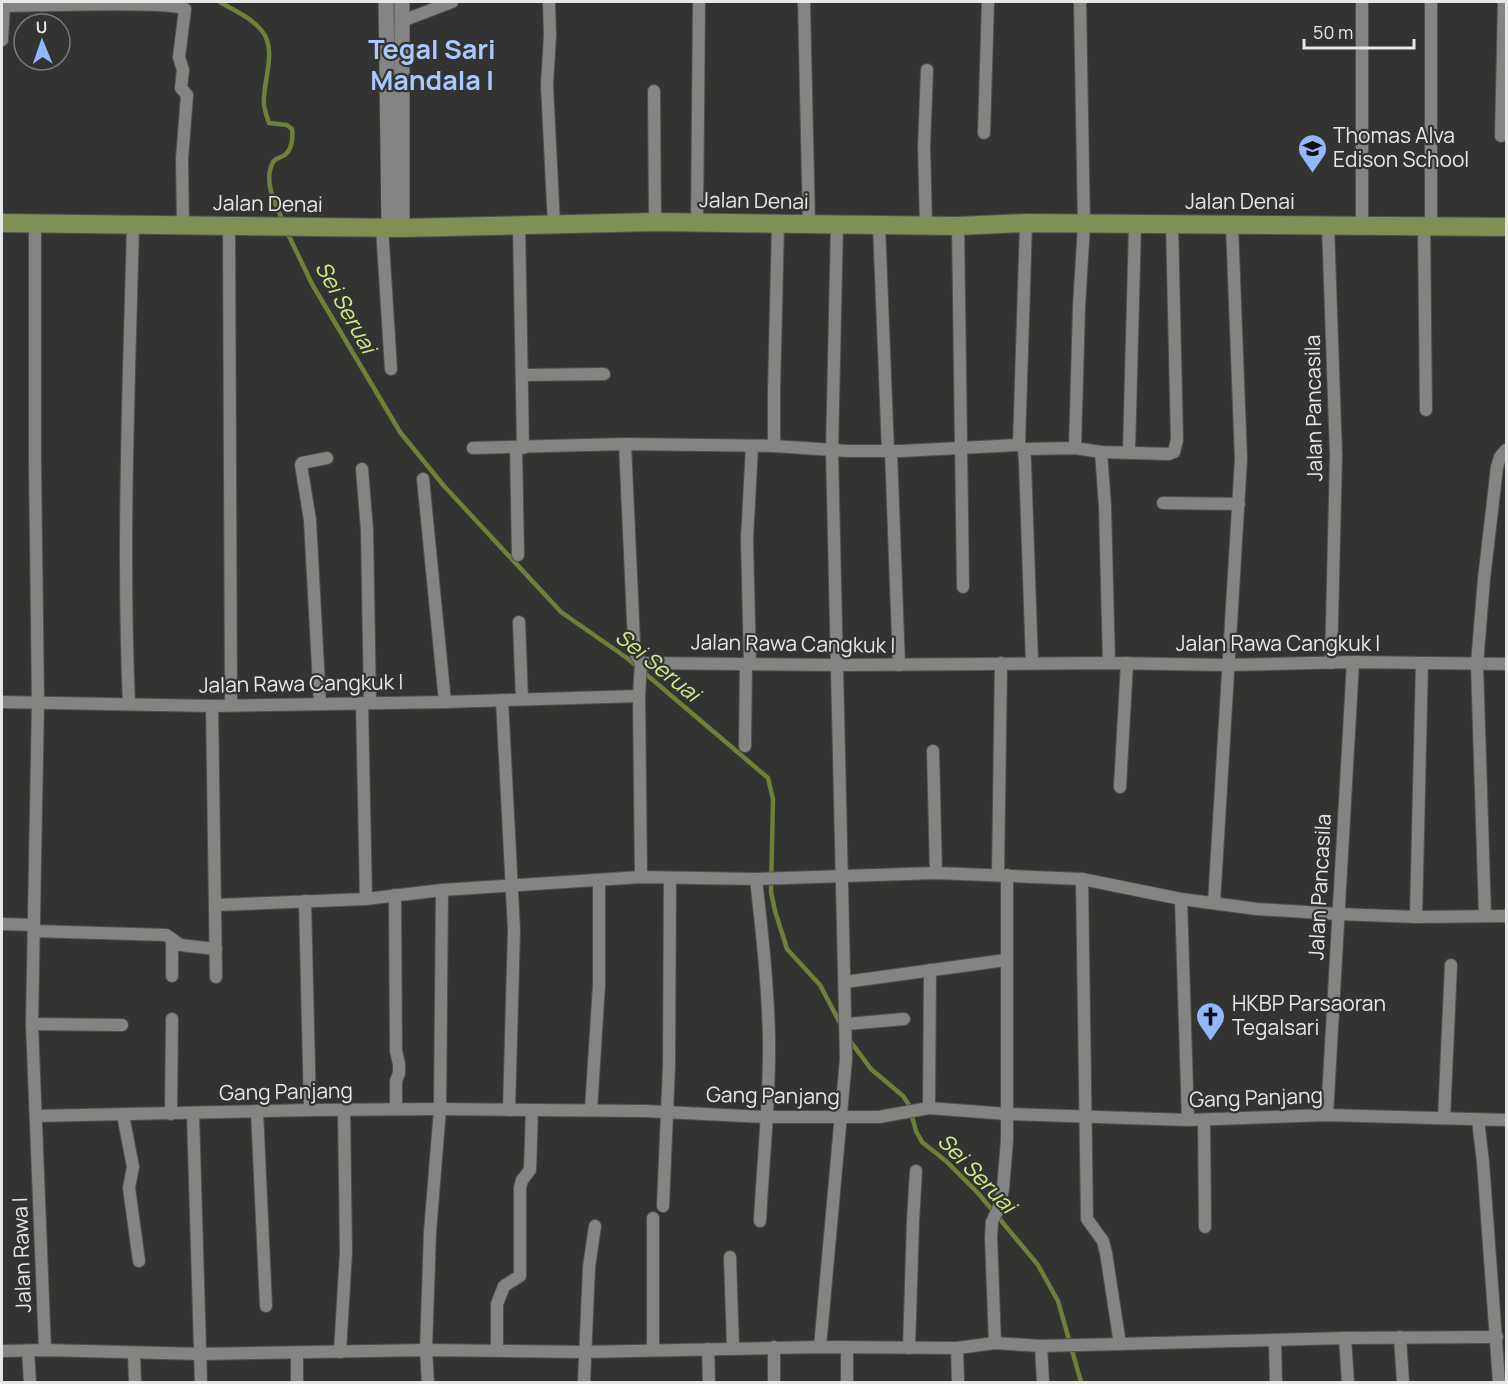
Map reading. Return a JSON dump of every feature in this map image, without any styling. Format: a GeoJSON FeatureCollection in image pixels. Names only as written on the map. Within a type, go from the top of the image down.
{"type":"FeatureCollection","features":[{"type":"Feature","properties":{"kind":"main road","name":"Jalan Denai"},"geometry":{"type":"LineString","coordinates":[[2,223],[391,228],[655,222],[958,226],[1026,223],[1506,227]]}},
{"type":"Feature","properties":{"kind":"street"},"geometry":{"type":"LineString","coordinates":[[386,2],[391,228],[391,369]]}},
{"type":"Feature","properties":{"kind":"street"},"geometry":{"type":"LineString","coordinates":[[391,228],[402,2]]}},
{"type":"Feature","properties":{"kind":"street"},"geometry":{"type":"LineString","coordinates":[[402,21],[452,2]]}},
{"type":"Feature","properties":{"kind":"street"},"geometry":{"type":"LineString","coordinates":[[549,2],[547,85],[554,225]]}},
{"type":"Feature","properties":{"kind":"street"},"geometry":{"type":"LineString","coordinates":[[697,223],[699,2]]}},
{"type":"Feature","properties":{"kind":"street"},"geometry":{"type":"LineString","coordinates":[[804,2],[809,225]]}},
{"type":"Feature","properties":{"kind":"street"},"geometry":{"type":"LineString","coordinates":[[984,133],[988,2]]}},
{"type":"Feature","properties":{"kind":"street"},"geometry":{"type":"LineString","coordinates":[[1075,448],[1084,225],[1080,2]]}},
{"type":"Feature","properties":{"kind":"street"},"geometry":{"type":"LineString","coordinates":[[1362,2],[1362,227]]}},
{"type":"Feature","properties":{"kind":"street"},"geometry":{"type":"LineString","coordinates":[[1426,410],[1431,2]]}},
{"type":"Feature","properties":{"kind":"street"},"geometry":{"type":"LineString","coordinates":[[1501,136],[1504,2]]}},
{"type":"Feature","properties":{"kind":"street"},"geometry":{"type":"LineString","coordinates":[[2,40],[3,6],[150,4],[180,6],[185,9],[179,57],[183,70],[181,88],[187,95],[182,159],[183,226]]}},
{"type":"Feature","properties":{"kind":"street"},"geometry":{"type":"LineString","coordinates":[[926,225],[924,147],[927,70]]}},
{"type":"Feature","properties":{"kind":"street"},"geometry":{"type":"LineString","coordinates":[[654,91],[655,222]]}},
{"type":"Feature","properties":{"kind":"street","name":"Jalan Rawa I"},"geometry":{"type":"LineString","coordinates":[[35,223],[38,702],[32,1024],[45,1350]]}},
{"type":"Feature","properties":{"kind":"street"},"geometry":{"type":"LineString","coordinates":[[1026,223],[1022,447],[1032,663]]}},
{"type":"Feature","properties":{"kind":"street"},"geometry":{"type":"LineString","coordinates":[[774,446],[778,224]]}},
{"type":"Feature","properties":{"kind":"street"},"geometry":{"type":"LineString","coordinates":[[820,1347],[846,1059],[832,451],[837,224]]}},
{"type":"Feature","properties":{"kind":"street"},"geometry":{"type":"LineString","coordinates":[[129,704],[126,576],[133,225]]}},
{"type":"Feature","properties":{"kind":"street"},"geometry":{"type":"LineString","coordinates":[[518,555],[522,375],[519,225]]}},
{"type":"Feature","properties":{"kind":"street"},"geometry":{"type":"LineString","coordinates":[[879,225],[899,665]]}},
{"type":"Feature","properties":{"kind":"street"},"geometry":{"type":"LineString","coordinates":[[1129,451],[1135,225]]}},
{"type":"Feature","properties":{"kind":"street"},"geometry":{"type":"LineString","coordinates":[[473,448],[625,444],[774,446],[832,451],[890,451],[960,447],[1022,447],[1169,454],[1176,448],[1172,225]]}},
{"type":"Feature","properties":{"kind":"street"},"geometry":{"type":"LineString","coordinates":[[1214,903],[1227,665],[1239,504],[1240,459],[1232,225]]}},
{"type":"Feature","properties":{"kind":"street","name":"Jalan Pancasila"},"geometry":{"type":"LineString","coordinates":[[1328,225],[1336,455],[1331,663]]}},
{"type":"Feature","properties":{"kind":"street"},"geometry":{"type":"LineString","coordinates":[[229,226],[231,705]]}},
{"type":"Feature","properties":{"kind":"street"},"geometry":{"type":"LineString","coordinates":[[958,226],[963,588]]}},
{"type":"Feature","properties":{"kind":"street"},"geometry":{"type":"LineString","coordinates":[[522,375],[604,374]]}},
{"type":"Feature","properties":{"kind":"street"},"geometry":{"type":"LineString","coordinates":[[625,444],[634,642],[641,668],[639,696],[641,878]]}},
{"type":"Feature","properties":{"kind":"street"},"geometry":{"type":"LineString","coordinates":[[745,746],[748,664],[747,539],[752,446]]}},
{"type":"Feature","properties":{"kind":"street"},"geometry":{"type":"LineString","coordinates":[[1485,916],[1478,664],[1484,579],[1497,467],[1500,457],[1506,450]]}},
{"type":"Feature","properties":{"kind":"street"},"geometry":{"type":"LineString","coordinates":[[1101,452],[1105,506],[1109,663]]}},
{"type":"Feature","properties":{"kind":"street"},"geometry":{"type":"LineString","coordinates":[[320,704],[310,520],[301,465],[327,458]]}},
{"type":"Feature","properties":{"kind":"street"},"geometry":{"type":"LineString","coordinates":[[362,469],[367,530],[366,899]]}},
{"type":"Feature","properties":{"kind":"street"},"geometry":{"type":"LineString","coordinates":[[423,478],[445,702]]}},
{"type":"Feature","properties":{"kind":"street"},"geometry":{"type":"LineString","coordinates":[[1164,503],[1239,504]]}},
{"type":"Feature","properties":{"kind":"street"},"geometry":{"type":"LineString","coordinates":[[519,622],[522,699]]}},
{"type":"Feature","properties":{"kind":"street","name":"Jalan Rawa Cangkuk I"},"geometry":{"type":"LineString","coordinates":[[641,668],[748,664],[1227,665],[1353,662],[1506,664]]}},
{"type":"Feature","properties":{"kind":"street","name":"Jalan Pancasila"},"geometry":{"type":"LineString","coordinates":[[1327,1115],[1353,662]]}},
{"type":"Feature","properties":{"kind":"street"},"geometry":{"type":"LineString","coordinates":[[995,1343],[991,1266],[992,1222],[999,1208],[1005,1169],[1006,1114],[1002,663]]}},
{"type":"Feature","properties":{"kind":"street"},"geometry":{"type":"LineString","coordinates":[[1120,787],[1128,663]]}},
{"type":"Feature","properties":{"kind":"street"},"geometry":{"type":"LineString","coordinates":[[1416,917],[1422,663]]}},
{"type":"Feature","properties":{"kind":"street","name":"Jalan Rawa Cangkuk I"},"geometry":{"type":"LineString","coordinates":[[2,702],[212,706],[639,696]]}},
{"type":"Feature","properties":{"kind":"street"},"geometry":{"type":"LineString","coordinates":[[502,700],[514,930],[509,1110]]}},
{"type":"Feature","properties":{"kind":"street"},"geometry":{"type":"LineString","coordinates":[[212,706],[216,977]]}},
{"type":"Feature","properties":{"kind":"street"},"geometry":{"type":"LineString","coordinates":[[933,751],[936,873]]}},
{"type":"Feature","properties":{"kind":"street"},"geometry":{"type":"LineString","coordinates":[[216,905],[366,899],[442,890],[641,878],[759,879],[936,873],[1082,879],[1181,899],[1338,915],[1506,916]]}},
{"type":"Feature","properties":{"kind":"street"},"geometry":{"type":"LineString","coordinates":[[663,1206],[668,1112],[670,878]]}},
{"type":"Feature","properties":{"kind":"street"},"geometry":{"type":"LineString","coordinates":[[759,879],[769,1037],[760,1221]]}},
{"type":"Feature","properties":{"kind":"street"},"geometry":{"type":"LineString","coordinates":[[1082,879],[1087,1219],[1103,1241],[1120,1344]]}},
{"type":"Feature","properties":{"kind":"street"},"geometry":{"type":"LineString","coordinates":[[591,1110],[599,985],[599,881]]}},
{"type":"Feature","properties":{"kind":"street"},"geometry":{"type":"LineString","coordinates":[[428,1383],[426,1350],[430,1232],[440,1109],[442,890]]}},
{"type":"Feature","properties":{"kind":"street"},"geometry":{"type":"LineString","coordinates":[[395,896],[396,1051],[399,1064],[396,1080],[396,1109]]}},
{"type":"Feature","properties":{"kind":"street"},"geometry":{"type":"LineString","coordinates":[[1181,899],[1188,1120]]}},
{"type":"Feature","properties":{"kind":"street"},"geometry":{"type":"LineString","coordinates":[[305,902],[310,1110]]}},
{"type":"Feature","properties":{"kind":"street"},"geometry":{"type":"LineString","coordinates":[[2,924],[34,928],[166,935],[180,945],[216,949]]}},
{"type":"Feature","properties":{"kind":"street"},"geometry":{"type":"LineString","coordinates":[[171,976],[172,939]]}},
{"type":"Feature","properties":{"kind":"street"},"geometry":{"type":"LineString","coordinates":[[846,982],[1006,960]]}},
{"type":"Feature","properties":{"kind":"street"},"geometry":{"type":"LineString","coordinates":[[1444,1118],[1451,965]]}},
{"type":"Feature","properties":{"kind":"street"},"geometry":{"type":"LineString","coordinates":[[923,1109],[930,970]]}},
{"type":"Feature","properties":{"kind":"street"},"geometry":{"type":"LineString","coordinates":[[171,1114],[172,1018]]}},
{"type":"Feature","properties":{"kind":"street"},"geometry":{"type":"LineString","coordinates":[[846,1026],[904,1019]]}},
{"type":"Feature","properties":{"kind":"street"},"geometry":{"type":"LineString","coordinates":[[32,1024],[122,1025]]}},
{"type":"Feature","properties":{"kind":"street","name":"Gang Panjang"},"geometry":{"type":"LineString","coordinates":[[36,1116],[440,1109],[591,1110],[766,1117],[879,1117],[923,1109],[1188,1120],[1327,1115],[1506,1120]]}},
{"type":"Feature","properties":{"kind":"street"},"geometry":{"type":"LineString","coordinates":[[340,1352],[346,1252],[344,1110]]}},
{"type":"Feature","properties":{"kind":"street"},"geometry":{"type":"LineString","coordinates":[[496,1350],[497,1304],[504,1286],[520,1276],[520,1188],[522,1180],[530,1170],[532,1110]]}},
{"type":"Feature","properties":{"kind":"street"},"geometry":{"type":"LineString","coordinates":[[257,1111],[267,1306]]}},
{"type":"Feature","properties":{"kind":"street"},"geometry":{"type":"LineString","coordinates":[[193,1114],[201,1383]]}},
{"type":"Feature","properties":{"kind":"street"},"geometry":{"type":"LineString","coordinates":[[123,1115],[134,1167],[129,1188],[139,1261]]}},
{"type":"Feature","properties":{"kind":"street"},"geometry":{"type":"LineString","coordinates":[[1204,1120],[1205,1227]]}},
{"type":"Feature","properties":{"kind":"street"},"geometry":{"type":"LineString","coordinates":[[1478,1120],[1499,1383]]}},
{"type":"Feature","properties":{"kind":"street"},"geometry":{"type":"LineString","coordinates":[[909,1348],[916,1171]]}},
{"type":"Feature","properties":{"kind":"street"},"geometry":{"type":"LineString","coordinates":[[652,1350],[654,1218]]}},
{"type":"Feature","properties":{"kind":"street"},"geometry":{"type":"LineString","coordinates":[[584,1383],[584,1352],[595,1226]]}},
{"type":"Feature","properties":{"kind":"street"},"geometry":{"type":"LineString","coordinates":[[730,1257],[733,1348]]}},
{"type":"Feature","properties":{"kind":"street"},"geometry":{"type":"LineString","coordinates":[[1400,1337],[1403,1383]]}},
{"type":"Feature","properties":{"kind":"street"},"geometry":{"type":"LineString","coordinates":[[2,1351],[201,1354],[426,1350],[584,1352],[774,1347],[957,1348],[995,1343],[1080,1346],[1346,1338],[1497,1337]]}},
{"type":"Feature","properties":{"kind":"street"},"geometry":{"type":"LineString","coordinates":[[1346,1338],[1348,1383]]}},
{"type":"Feature","properties":{"kind":"street"},"geometry":{"type":"LineString","coordinates":[[1275,1340],[1276,1383]]}},
{"type":"Feature","properties":{"kind":"street"},"geometry":{"type":"LineString","coordinates":[[1041,1346],[1043,1383]]}},
{"type":"Feature","properties":{"kind":"street"},"geometry":{"type":"LineString","coordinates":[[774,1347],[774,1383]]}},
{"type":"Feature","properties":{"kind":"street"},"geometry":{"type":"LineString","coordinates":[[846,1383],[847,1347]]}},
{"type":"Feature","properties":{"kind":"street"},"geometry":{"type":"LineString","coordinates":[[957,1348],[958,1383]]}},
{"type":"Feature","properties":{"kind":"street"},"geometry":{"type":"LineString","coordinates":[[708,1349],[709,1383]]}},
{"type":"Feature","properties":{"kind":"street"},"geometry":{"type":"LineString","coordinates":[[28,1351],[30,1383]]}},
{"type":"Feature","properties":{"kind":"street"},"geometry":{"type":"LineString","coordinates":[[134,1353],[135,1383]]}},
{"type":"Feature","properties":{"kind":"street"},"geometry":{"type":"LineString","coordinates":[[297,1353],[297,1383]]}},
{"type":"Feature","properties":{"kind":"waterway","name":"Sei Seruai"},"geometry":{"type":"LineString","coordinates":[[220,2],[253,22],[267,39],[269,57],[264,96],[265,112],[269,123],[287,125],[292,129],[290,149],[273,162],[269,177],[271,192],[283,221]]}},
{"type":"Feature","properties":{"kind":"waterway","name":"Sei Seruai"},"geometry":{"type":"LineString","coordinates":[[287,232],[312,284],[400,432],[444,486],[561,612],[627,658],[768,778],[773,799],[771,892],[775,911],[787,949],[820,985],[840,1023]]}},
{"type":"Feature","properties":{"kind":"waterway","name":"Sei Seruai"},"geometry":{"type":"LineString","coordinates":[[848,1038],[871,1069],[903,1096],[909,1105],[916,1131],[922,1142],[946,1161],[978,1193],[1038,1265],[1058,1301],[1081,1382]]}},
{"type":"Feature","properties":{"kind":"place","name":"Thomas Alva Edison School"},"geometry":{"type":"Point","coordinates":[1312,174]}},
{"type":"Feature","properties":{"kind":"place","name":"HKBP Parsaoran Tegalsari"},"geometry":{"type":"Point","coordinates":[1211,1042]}},
{"type":"Feature","properties":{"kind":"district","name":"Tegal Sari Mandala I"},"geometry":{"type":"Point","coordinates":[432,66]}}]}
